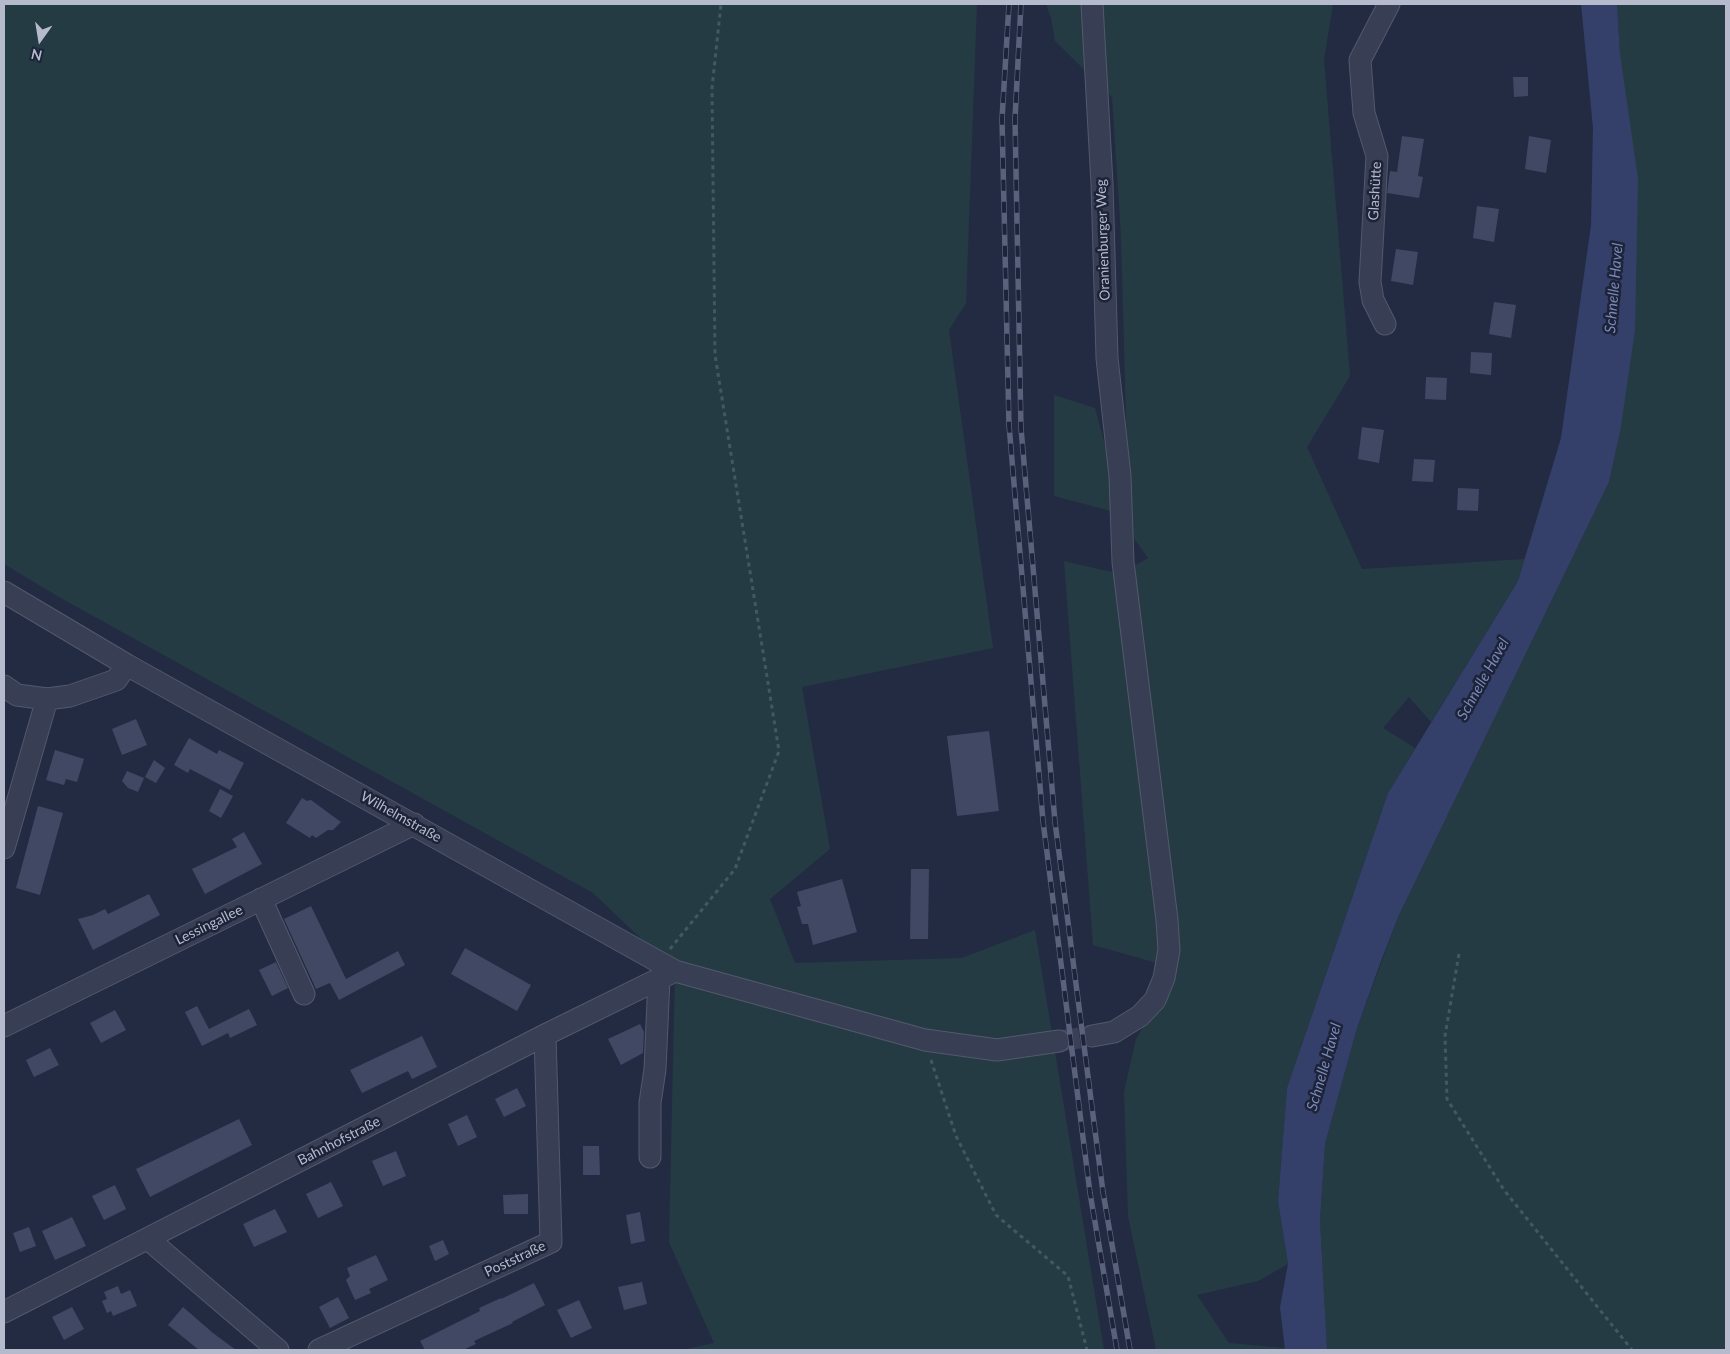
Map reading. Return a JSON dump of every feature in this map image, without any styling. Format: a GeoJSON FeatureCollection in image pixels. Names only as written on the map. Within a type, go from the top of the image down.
{"type":"FeatureCollection","features":[{"type":"Feature","properties":{"kind":"street","name":"Oranienburger Weg"},"geometry":{"type":"LineString","coordinates":[[1092,4],[1102,184],[1107,358],[1120,476],[1122,562],[1166,911],[1169,950],[1164,978],[1155,1000],[1140,1016],[1114,1032],[1092,1036]]}},
{"type":"Feature","properties":{"kind":"street","name":"Glashütte"},"geometry":{"type":"LineString","coordinates":[[1385,324],[1373,300],[1370,282],[1377,156],[1364,112],[1360,60],[1389,4]]}},
{"type":"Feature","properties":{"kind":"street","name":"Wilhelmstraße"},"geometry":{"type":"LineString","coordinates":[[4,592],[127,665],[414,824],[665,971],[925,1040],[997,1050],[1059,1041]]}},
{"type":"Feature","properties":{"kind":"street"},"geometry":{"type":"LineString","coordinates":[[4,686],[17,695],[47,699],[70,696],[116,680],[127,665]]}},
{"type":"Feature","properties":{"kind":"street"},"geometry":{"type":"LineString","coordinates":[[4,848],[47,699]]}},
{"type":"Feature","properties":{"kind":"street","name":"Lessingallee"},"geometry":{"type":"LineString","coordinates":[[4,1026],[414,824]]}},
{"type":"Feature","properties":{"kind":"street"},"geometry":{"type":"LineString","coordinates":[[261,899],[304,994]]}},
{"type":"Feature","properties":{"kind":"street","name":"Bahnhofstraße"},"geometry":{"type":"LineString","coordinates":[[4,1312],[545,1035],[665,971]]}},
{"type":"Feature","properties":{"kind":"street"},"geometry":{"type":"LineString","coordinates":[[650,1157],[650,1103],[665,971]]}},
{"type":"Feature","properties":{"kind":"street","name":"Poststraße"},"geometry":{"type":"LineString","coordinates":[[319,1350],[551,1242],[545,1035]]}},
{"type":"Feature","properties":{"kind":"street"},"geometry":{"type":"LineString","coordinates":[[148,1239],[278,1350]]}},
{"type":"Feature","properties":{"kind":"path"},"geometry":{"type":"LineString","coordinates":[[665,971],[735,869],[779,751],[715,355],[712,88],[721,4]]}},
{"type":"Feature","properties":{"kind":"path"},"geometry":{"type":"LineString","coordinates":[[1459,954],[1444,1036],[1446,1100],[1504,1190],[1632,1350]]}},
{"type":"Feature","properties":{"kind":"path"},"geometry":{"type":"LineString","coordinates":[[925,1040],[956,1136],[996,1215],[1068,1276],[1086,1350]]}},
{"type":"Feature","properties":{"kind":"shaded area"},"geometry":{"type":"Polygon","coordinates":[[[4,4],[977,4],[966,303],[949,330],[993,648],[802,687],[830,849],[770,899],[795,963],[962,958],[1035,930],[1104,1350],[681,1350],[714,1343],[669,1242],[675,971],[593,893],[59,597],[4,564],[4,4]]]}},
{"type":"Feature","properties":{"kind":"shaded area"},"geometry":{"type":"Polygon","coordinates":[[[1046,4],[1333,4],[1324,60],[1350,376],[1307,447],[1362,569],[1525,559],[1518,581],[1431,722],[1409,697],[1383,728],[1415,748],[1388,793],[1287,1088],[1278,1201],[1288,1264],[1258,1281],[1197,1295],[1229,1343],[1285,1348],[1285,1350],[1156,1350],[1128,1216],[1124,1092],[1136,1039],[1178,969],[1093,945],[1064,561],[1120,574],[1148,558],[1115,512],[1054,496],[1054,395],[1095,408],[1117,490],[1128,491],[1121,236],[1112,97],[1055,41],[1051,18],[1046,4]]]}},
{"type":"Feature","properties":{"kind":"shaded area"},"geometry":{"type":"Polygon","coordinates":[[[1617,4],[1726,4],[1726,1350],[1327,1350],[1320,1220],[1325,1144],[1357,1028],[1399,915],[1609,482],[1620,432],[1620,54],[1617,4]]]}},
{"type":"Feature","properties":{"kind":"water","name":"Schnelle Havel"},"geometry":{"type":"Polygon","coordinates":[[[1581,4],[1617,4],[1620,54],[1638,179],[1635,330],[1620,432],[1609,482],[1399,915],[1381,961],[1357,1028],[1325,1144],[1320,1220],[1327,1350],[1285,1350],[1280,1307],[1288,1264],[1278,1201],[1287,1088],[1388,793],[1518,581],[1561,438],[1591,225],[1593,128],[1581,4]]]}},
{"type":"Feature","properties":{"kind":"building"},"geometry":{"type":"Polygon","coordinates":[[[1513,77],[1528,77],[1528,96],[1514,97],[1513,77]]]}},
{"type":"Feature","properties":{"kind":"building"},"geometry":{"type":"Polygon","coordinates":[[[1402,136],[1424,139],[1418,176],[1423,177],[1419,198],[1387,193],[1390,171],[1397,172],[1402,136]]]}},
{"type":"Feature","properties":{"kind":"building"},"geometry":{"type":"Polygon","coordinates":[[[1529,136],[1551,140],[1546,173],[1525,169],[1529,136]]]}},
{"type":"Feature","properties":{"kind":"building"},"geometry":{"type":"Polygon","coordinates":[[[1477,206],[1499,209],[1494,242],[1473,238],[1477,206]]]}},
{"type":"Feature","properties":{"kind":"building"},"geometry":{"type":"Polygon","coordinates":[[[1396,249],[1418,252],[1413,285],[1391,281],[1396,249]]]}},
{"type":"Feature","properties":{"kind":"building"},"geometry":{"type":"Polygon","coordinates":[[[1494,302],[1516,305],[1511,338],[1489,334],[1494,302]]]}},
{"type":"Feature","properties":{"kind":"building"},"geometry":{"type":"Polygon","coordinates":[[[1471,352],[1492,353],[1491,375],[1470,373],[1471,352]]]}},
{"type":"Feature","properties":{"kind":"building"},"geometry":{"type":"Polygon","coordinates":[[[1426,377],[1447,378],[1446,400],[1425,399],[1426,377]]]}},
{"type":"Feature","properties":{"kind":"building"},"geometry":{"type":"Polygon","coordinates":[[[1362,427],[1384,430],[1379,463],[1358,459],[1362,427]]]}},
{"type":"Feature","properties":{"kind":"building"},"geometry":{"type":"Polygon","coordinates":[[[1414,459],[1435,460],[1433,482],[1412,481],[1414,459]]]}},
{"type":"Feature","properties":{"kind":"building"},"geometry":{"type":"Polygon","coordinates":[[[1458,488],[1479,489],[1478,511],[1457,510],[1458,488]]]}},
{"type":"Feature","properties":{"kind":"building"},"geometry":{"type":"Polygon","coordinates":[[[136,719],[147,745],[122,755],[112,729],[136,719]]]}},
{"type":"Feature","properties":{"kind":"building"},"geometry":{"type":"Polygon","coordinates":[[[989,731],[999,811],[957,816],[947,736],[989,731]]]}},
{"type":"Feature","properties":{"kind":"building"},"geometry":{"type":"Polygon","coordinates":[[[189,738],[217,754],[219,750],[244,763],[230,790],[190,769],[188,773],[174,765],[189,738]]]}},
{"type":"Feature","properties":{"kind":"building"},"geometry":{"type":"Polygon","coordinates":[[[55,750],[84,759],[77,782],[66,779],[64,785],[46,780],[55,750]]]}},
{"type":"Feature","properties":{"kind":"building"},"geometry":{"type":"Polygon","coordinates":[[[154,760],[165,768],[156,783],[145,777],[154,760]]]}},
{"type":"Feature","properties":{"kind":"building"},"geometry":{"type":"Polygon","coordinates":[[[127,771],[144,778],[138,792],[128,788],[122,781],[127,771]]]}},
{"type":"Feature","properties":{"kind":"building"},"geometry":{"type":"Polygon","coordinates":[[[220,789],[233,796],[221,818],[209,811],[220,789]]]}},
{"type":"Feature","properties":{"kind":"building"},"geometry":{"type":"Polygon","coordinates":[[[302,798],[307,801],[311,800],[341,822],[333,830],[328,830],[316,838],[312,835],[310,838],[286,823],[302,798]]]}},
{"type":"Feature","properties":{"kind":"building"},"geometry":{"type":"Polygon","coordinates":[[[38,806],[63,813],[40,895],[16,888],[38,806]]]}},
{"type":"Feature","properties":{"kind":"building"},"geometry":{"type":"Polygon","coordinates":[[[244,832],[262,864],[205,894],[192,869],[237,847],[232,839],[244,832]]]}},
{"type":"Feature","properties":{"kind":"building"},"geometry":{"type":"Polygon","coordinates":[[[911,869],[929,869],[928,939],[910,939],[911,869]]]}},
{"type":"Feature","properties":{"kind":"building"},"geometry":{"type":"Polygon","coordinates":[[[842,879],[857,932],[813,945],[808,924],[802,924],[797,907],[801,906],[797,892],[842,879]]]}},
{"type":"Feature","properties":{"kind":"building"},"geometry":{"type":"Polygon","coordinates":[[[149,894],[160,915],[93,950],[78,919],[105,909],[108,914],[149,894]]]}},
{"type":"Feature","properties":{"kind":"building"},"geometry":{"type":"Polygon","coordinates":[[[311,906],[346,979],[398,951],[405,965],[339,1000],[330,983],[316,989],[284,919],[311,906]]]}},
{"type":"Feature","properties":{"kind":"building"},"geometry":{"type":"Polygon","coordinates":[[[465,948],[531,985],[517,1011],[451,974],[465,948]]]}},
{"type":"Feature","properties":{"kind":"building"},"geometry":{"type":"Polygon","coordinates":[[[276,962],[288,988],[272,996],[259,970],[276,962]]]}},
{"type":"Feature","properties":{"kind":"building"},"geometry":{"type":"Polygon","coordinates":[[[197,1006],[209,1029],[249,1009],[257,1025],[230,1038],[228,1033],[202,1046],[185,1012],[197,1006]]]}},
{"type":"Feature","properties":{"kind":"building"},"geometry":{"type":"Polygon","coordinates":[[[115,1010],[126,1030],[101,1043],[90,1023],[115,1010]]]}},
{"type":"Feature","properties":{"kind":"building"},"geometry":{"type":"Polygon","coordinates":[[[640,1024],[644,1032],[643,1053],[621,1065],[608,1039],[640,1024]]]}},
{"type":"Feature","properties":{"kind":"building"},"geometry":{"type":"Polygon","coordinates":[[[422,1036],[437,1067],[412,1079],[408,1071],[362,1093],[350,1070],[422,1036]]]}},
{"type":"Feature","properties":{"kind":"building"},"geometry":{"type":"Polygon","coordinates":[[[50,1048],[59,1065],[34,1077],[26,1060],[50,1048]]]}},
{"type":"Feature","properties":{"kind":"building"},"geometry":{"type":"Polygon","coordinates":[[[517,1088],[526,1106],[504,1117],[495,1099],[517,1088]]]}},
{"type":"Feature","properties":{"kind":"building"},"geometry":{"type":"Polygon","coordinates":[[[467,1115],[477,1137],[458,1146],[448,1124],[467,1115]]]}},
{"type":"Feature","properties":{"kind":"building"},"geometry":{"type":"Polygon","coordinates":[[[239,1119],[252,1145],[150,1197],[136,1169],[239,1119]]]}},
{"type":"Feature","properties":{"kind":"building"},"geometry":{"type":"Polygon","coordinates":[[[583,1146],[599,1146],[600,1175],[583,1175],[583,1146]]]}},
{"type":"Feature","properties":{"kind":"building"},"geometry":{"type":"Polygon","coordinates":[[[396,1151],[406,1176],[383,1186],[372,1161],[396,1151]]]}},
{"type":"Feature","properties":{"kind":"building"},"geometry":{"type":"Polygon","coordinates":[[[331,1182],[343,1206],[318,1218],[306,1194],[331,1182]]]}},
{"type":"Feature","properties":{"kind":"building"},"geometry":{"type":"Polygon","coordinates":[[[115,1185],[126,1209],[104,1220],[92,1196],[115,1185]]]}},
{"type":"Feature","properties":{"kind":"building"},"geometry":{"type":"Polygon","coordinates":[[[528,1194],[528,1214],[504,1214],[503,1195],[528,1194]]]}},
{"type":"Feature","properties":{"kind":"building"},"geometry":{"type":"Polygon","coordinates":[[[275,1209],[287,1232],[254,1247],[243,1224],[275,1209]]]}},
{"type":"Feature","properties":{"kind":"building"},"geometry":{"type":"Polygon","coordinates":[[[640,1212],[645,1241],[631,1244],[626,1215],[640,1212]]]}},
{"type":"Feature","properties":{"kind":"building"},"geometry":{"type":"Polygon","coordinates":[[[72,1217],[86,1246],[55,1260],[42,1231],[72,1217]]]}},
{"type":"Feature","properties":{"kind":"building"},"geometry":{"type":"Polygon","coordinates":[[[29,1227],[36,1246],[20,1252],[13,1233],[29,1227]]]}},
{"type":"Feature","properties":{"kind":"building"},"geometry":{"type":"Polygon","coordinates":[[[443,1240],[449,1254],[435,1261],[429,1246],[443,1240]]]}},
{"type":"Feature","properties":{"kind":"building"},"geometry":{"type":"Polygon","coordinates":[[[376,1255],[388,1280],[369,1289],[371,1293],[355,1300],[346,1280],[350,1276],[347,1268],[376,1255]]]}},
{"type":"Feature","properties":{"kind":"building"},"geometry":{"type":"Polygon","coordinates":[[[642,1282],[647,1304],[624,1310],[618,1287],[642,1282]]]}},
{"type":"Feature","properties":{"kind":"building"},"geometry":{"type":"Polygon","coordinates":[[[534,1283],[545,1305],[513,1323],[474,1341],[476,1344],[463,1350],[425,1350],[420,1341],[480,1311],[479,1308],[534,1283]]]}},
{"type":"Feature","properties":{"kind":"building"},"geometry":{"type":"Polygon","coordinates":[[[118,1286],[121,1294],[130,1290],[137,1306],[113,1316],[111,1311],[107,1313],[102,1301],[107,1299],[104,1292],[118,1286]]]}},
{"type":"Feature","properties":{"kind":"building"},"geometry":{"type":"Polygon","coordinates":[[[338,1297],[349,1318],[330,1328],[319,1307],[338,1297]]]}},
{"type":"Feature","properties":{"kind":"building"},"geometry":{"type":"Polygon","coordinates":[[[579,1300],[592,1328],[571,1338],[557,1310],[579,1300]]]}},
{"type":"Feature","properties":{"kind":"building"},"geometry":{"type":"Polygon","coordinates":[[[72,1307],[84,1329],[64,1340],[52,1317],[72,1307]]]}},
{"type":"Feature","properties":{"kind":"building"},"geometry":{"type":"Polygon","coordinates":[[[183,1307],[236,1350],[199,1350],[168,1325],[183,1307]]]}},
{"type":"Feature","properties":{"kind":"tunnel"},"geometry":{"type":"LineString","coordinates":[[1059,1041],[1092,1036]]}},
{"type":"Feature","properties":{"kind":"railway"},"geometry":{"type":"LineString","coordinates":[[1009,4],[1002,119],[1009,425],[1043,821],[1090,1193],[1117,1350]]}},
{"type":"Feature","properties":{"kind":"railway"},"geometry":{"type":"LineString","coordinates":[[1021,4],[1015,119],[1021,428],[1055,822],[1103,1192],[1130,1350]]}}]}
